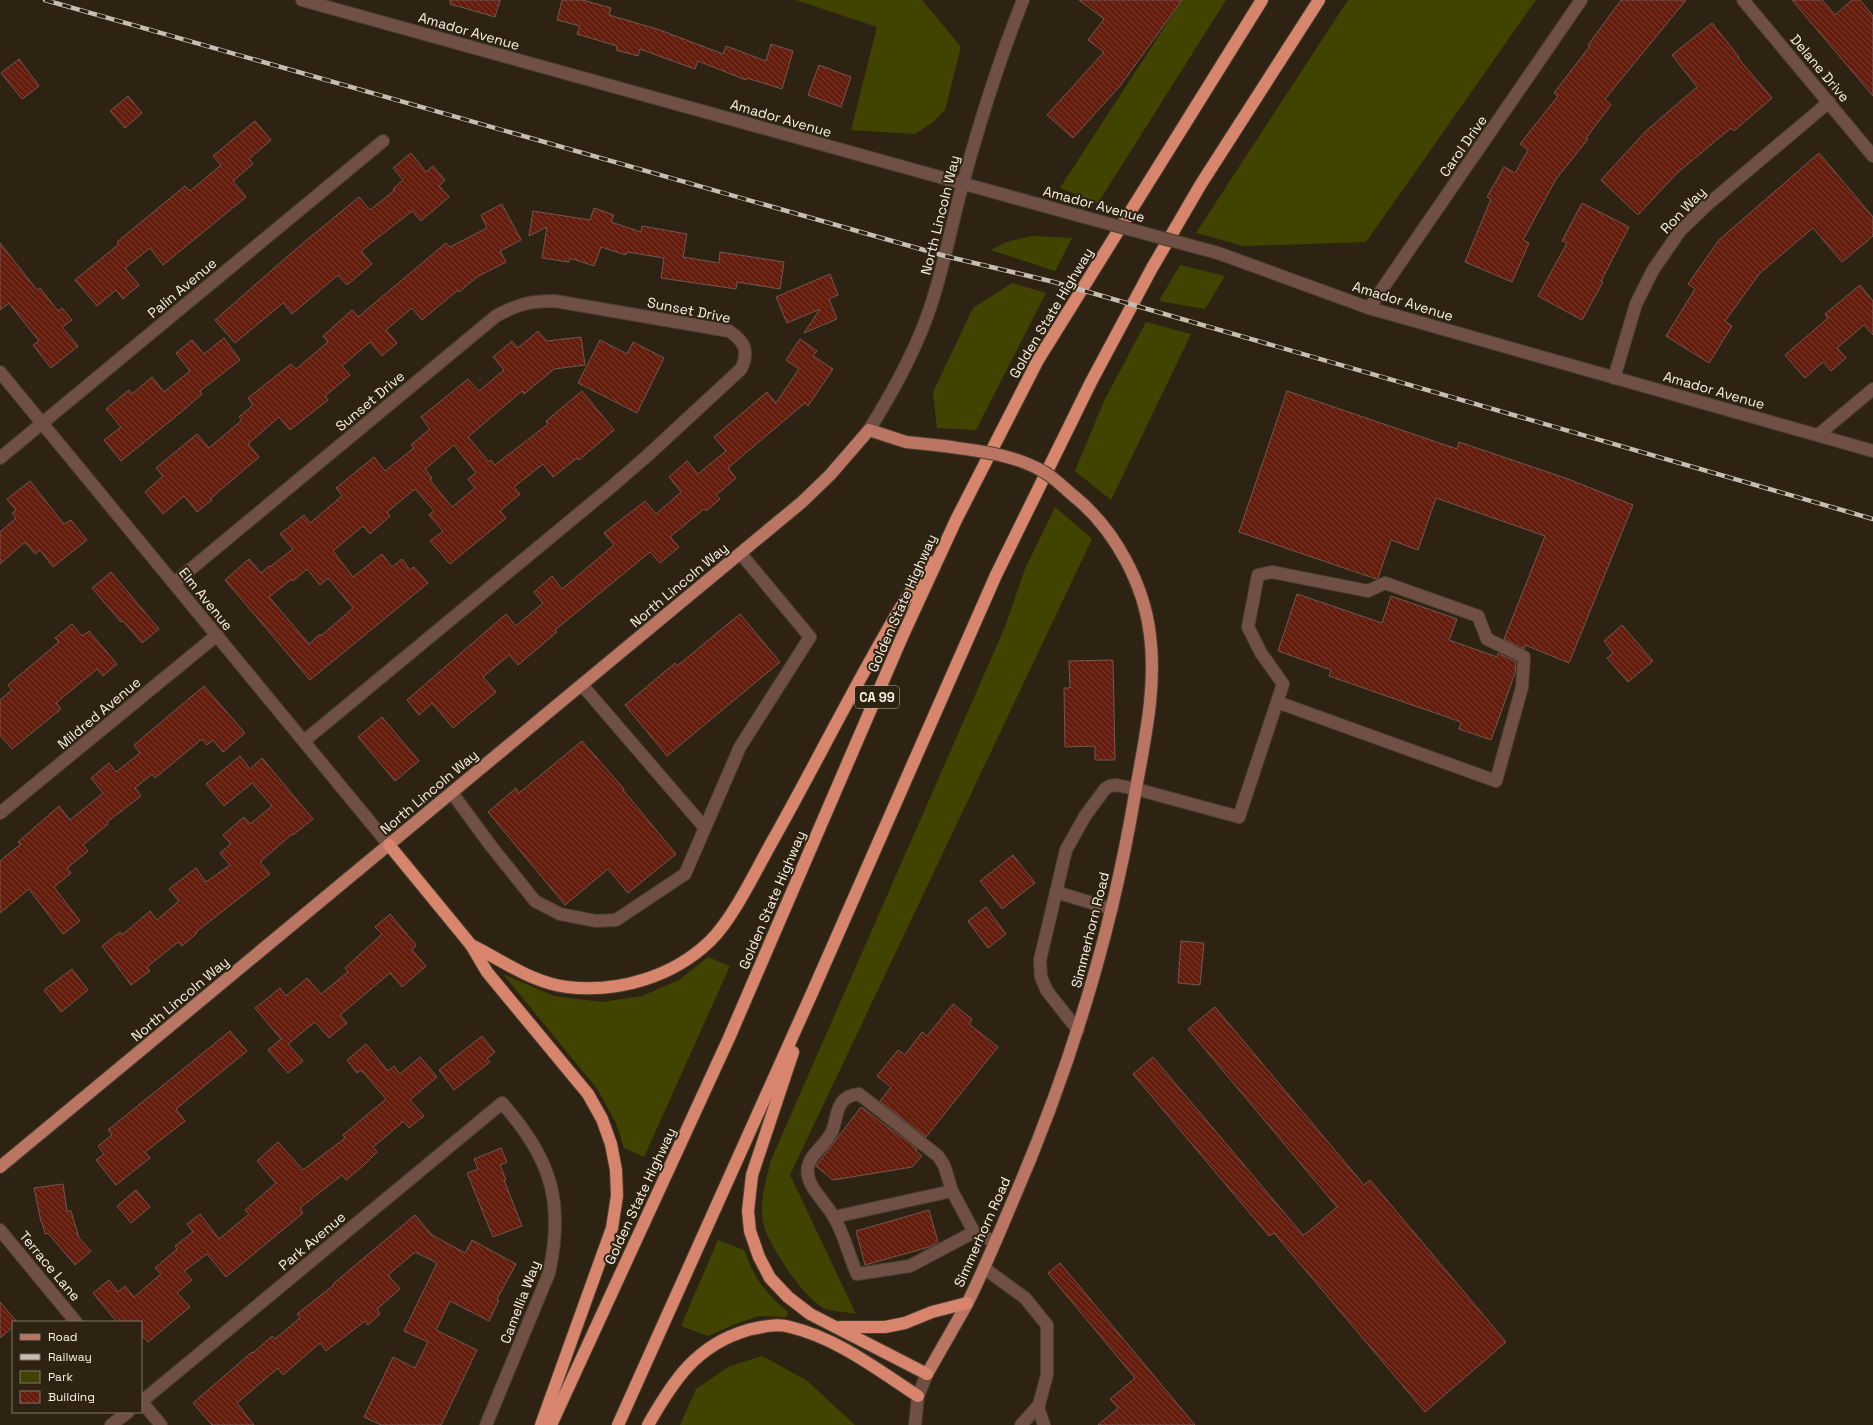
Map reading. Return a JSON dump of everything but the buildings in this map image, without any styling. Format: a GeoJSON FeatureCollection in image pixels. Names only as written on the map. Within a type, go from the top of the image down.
{"type":"FeatureCollection","features":[{"type":"Feature","properties":{"kind":"highway","name":"Golden State Highway"},"geometry":{"type":"LineString","coordinates":[[551,1425],[729,1038],[902,637],[956,520],[1038,360],[1262,0]]}},
{"type":"Feature","properties":{"kind":"highway"},"geometry":{"type":"LineString","coordinates":[[618,1425],[812,993],[996,575],[1091,382],[1152,268],[1201,184],[1319,0]]}},
{"type":"Feature","properties":{"kind":"highway"},"geometry":{"type":"LineString","coordinates":[[471,945],[522,973],[543,981],[566,987],[588,989],[646,980],[690,957],[710,941],[728,919],[789,813],[887,630],[956,520]]}},
{"type":"Feature","properties":{"kind":"highway"},"geometry":{"type":"LineString","coordinates":[[389,845],[471,945],[487,972],[588,1094],[602,1119],[611,1144],[616,1170],[617,1196],[612,1228],[541,1425]]}},
{"type":"Feature","properties":{"kind":"highway"},"geometry":{"type":"LineString","coordinates":[[812,993],[752,1175],[748,1211],[750,1230],[759,1257],[770,1278],[788,1297],[810,1314],[927,1374]]}},
{"type":"Feature","properties":{"kind":"highway"},"geometry":{"type":"LineString","coordinates":[[834,1326],[885,1328],[905,1323],[932,1312],[967,1303]]}},
{"type":"Feature","properties":{"kind":"highway"},"geometry":{"type":"LineString","coordinates":[[648,1425],[665,1395],[692,1361],[711,1346],[736,1334],[766,1325],[789,1326],[832,1342],[918,1396]]}},
{"type":"Feature","properties":{"kind":"main road","name":"Simmerhorn Road"},"geometry":{"type":"LineString","coordinates":[[869,430],[906,442],[990,452],[1021,460],[1045,472],[1091,510],[1105,528],[1129,567],[1142,599],[1150,633],[1152,679],[1144,747],[1126,848],[1103,947],[1078,1030],[1030,1162],[984,1268],[967,1303],[927,1374]]}},
{"type":"Feature","properties":{"kind":"main road","name":"North Lincoln Way"},"geometry":{"type":"LineString","coordinates":[[0,1167],[741,554],[808,497],[830,475],[869,430]]}},
{"type":"Feature","properties":{"kind":"street","name":"Amador Avenue"},"geometry":{"type":"LineString","coordinates":[[302,0],[1218,254],[1369,308],[1873,451]]}},
{"type":"Feature","properties":{"kind":"street","name":"North Lincoln Way"},"geometry":{"type":"LineString","coordinates":[[869,430],[906,367],[922,331],[935,294],[962,184],[986,99],[1003,51],[1024,0]]}},
{"type":"Feature","properties":{"kind":"street","name":"Carol Drive"},"geometry":{"type":"LineString","coordinates":[[1369,308],[1581,0]]}},
{"type":"Feature","properties":{"kind":"street","name":"Delane Drive"},"geometry":{"type":"LineString","coordinates":[[1743,0],[1873,156]]}},
{"type":"Feature","properties":{"kind":"street","name":"Ron Way"},"geometry":{"type":"LineString","coordinates":[[1614,378],[1636,304],[1653,270],[1680,231],[1707,205],[1829,102]]}},
{"type":"Feature","properties":{"kind":"street","name":"Palin Avenue"},"geometry":{"type":"LineString","coordinates":[[0,458],[383,141]]}},
{"type":"Feature","properties":{"kind":"street","name":"Sunset Drive"},"geometry":{"type":"LineString","coordinates":[[174,583],[496,316],[511,307],[532,301],[555,301],[729,331],[740,338],[745,349],[744,362],[741,369],[652,451],[304,741]]}},
{"type":"Feature","properties":{"kind":"street","name":"Elm Avenue"},"geometry":{"type":"LineString","coordinates":[[0,372],[389,845]]}},
{"type":"Feature","properties":{"kind":"street"},"geometry":{"type":"LineString","coordinates":[[1818,435],[1873,389]]}},
{"type":"Feature","properties":{"kind":"street"},"geometry":{"type":"LineString","coordinates":[[452,793],[491,846],[535,901],[560,914],[596,921],[616,920],[685,874],[740,747],[810,637],[741,554]]}},
{"type":"Feature","properties":{"kind":"street"},"geometry":{"type":"LineString","coordinates":[[1078,1030],[1048,991],[1040,977],[1040,960],[1066,850],[1085,816],[1105,789],[1110,786],[1116,785],[1136,789],[1238,817],[1283,684],[1261,653],[1248,627],[1258,574],[1272,572],[1368,591],[1385,583],[1478,616],[1488,639],[1524,657],[1522,687],[1496,781],[1277,702]]}},
{"type":"Feature","properties":{"kind":"street","name":"Mildred Avenue"},"geometry":{"type":"LineString","coordinates":[[0,813],[217,635]]}},
{"type":"Feature","properties":{"kind":"street"},"geometry":{"type":"LineString","coordinates":[[582,684],[705,828]]}},
{"type":"Feature","properties":{"kind":"street"},"geometry":{"type":"LineString","coordinates":[[1056,892],[1112,909]]}},
{"type":"Feature","properties":{"kind":"street"},"geometry":{"type":"LineString","coordinates":[[974,1232],[910,1266],[857,1274],[834,1217],[807,1177],[808,1166],[813,1156],[828,1139],[840,1103],[850,1095],[859,1094],[938,1156],[944,1165],[952,1191],[974,1232],[995,1242]]}},
{"type":"Feature","properties":{"kind":"street","name":"Park Avenue"},"geometry":{"type":"LineString","coordinates":[[142,1400],[502,1103]]}},
{"type":"Feature","properties":{"kind":"street","name":"Camellia Way"},"geometry":{"type":"LineString","coordinates":[[486,1425],[549,1273],[554,1251],[556,1222],[554,1199],[549,1176],[538,1150],[522,1126],[502,1103]]}},
{"type":"Feature","properties":{"kind":"street"},"geometry":{"type":"LineString","coordinates":[[834,1217],[952,1191]]}},
{"type":"Feature","properties":{"kind":"street","name":"Terrace Lane"},"geometry":{"type":"LineString","coordinates":[[0,1230],[75,1321]]}},
{"type":"Feature","properties":{"kind":"street"},"geometry":{"type":"LineString","coordinates":[[984,1268],[1025,1298],[1047,1325],[1047,1375],[1038,1408],[1044,1425]]}},
{"type":"Feature","properties":{"kind":"street","name":"Simmerhorn Road"},"geometry":{"type":"LineString","coordinates":[[915,1425],[918,1396],[927,1374]]}},
{"type":"Feature","properties":{"kind":"street"},"geometry":{"type":"LineString","coordinates":[[142,1402],[161,1425]]}},
{"type":"Feature","properties":{"kind":"street"},"geometry":{"type":"LineString","coordinates":[[1021,1425],[1039,1405]]}},
{"type":"Feature","properties":{"kind":"street"},"geometry":{"type":"LineString","coordinates":[[111,1425],[127,1413]]}},
{"type":"Feature","properties":{"kind":"green space"},"geometry":{"type":"Polygon","coordinates":[[[796,0],[922,0],[961,47],[945,110],[933,122],[915,134],[851,130],[877,27],[796,0]]]}},
{"type":"Feature","properties":{"kind":"green space"},"geometry":{"type":"Polygon","coordinates":[[[1182,0],[1226,0],[1098,203],[1060,188],[1182,0]]]}},
{"type":"Feature","properties":{"kind":"green space"},"geometry":{"type":"Polygon","coordinates":[[[1348,0],[1536,0],[1366,242],[1244,246],[1196,233],[1348,0]]]}},
{"type":"Feature","properties":{"kind":"green space"},"geometry":{"type":"Polygon","coordinates":[[[1031,236],[1072,238],[1055,271],[991,250],[1007,242],[1031,236]]]}},
{"type":"Feature","properties":{"kind":"green space"},"geometry":{"type":"Polygon","coordinates":[[[1180,265],[1225,276],[1205,309],[1159,301],[1180,265]]]}},
{"type":"Feature","properties":{"kind":"green space"},"geometry":{"type":"Polygon","coordinates":[[[1012,283],[1046,293],[976,430],[937,428],[933,392],[973,308],[1012,283]]]}},
{"type":"Feature","properties":{"kind":"green space"},"geometry":{"type":"Polygon","coordinates":[[[1146,322],[1191,334],[1111,500],[1075,471],[1104,401],[1146,322]]]}},
{"type":"Feature","properties":{"kind":"green space"},"geometry":{"type":"Polygon","coordinates":[[[1055,507],[1092,539],[790,1175],[856,1314],[826,1309],[809,1296],[790,1273],[773,1247],[764,1226],[762,1218],[762,1201],[771,1160],[1005,627],[1025,569],[1055,507]]]}},
{"type":"Feature","properties":{"kind":"green space"},"geometry":{"type":"Polygon","coordinates":[[[708,957],[730,966],[644,1157],[624,1148],[616,1123],[598,1090],[503,974],[554,996],[602,1002],[642,996],[679,980],[708,957]]]}},
{"type":"Feature","properties":{"kind":"green space"},"geometry":{"type":"Polygon","coordinates":[[[718,1240],[744,1250],[752,1269],[761,1284],[772,1298],[788,1312],[787,1317],[759,1316],[735,1324],[708,1336],[681,1326],[718,1240]]]}},
{"type":"Feature","properties":{"kind":"green space"},"geometry":{"type":"Polygon","coordinates":[[[762,1356],[806,1380],[855,1425],[680,1425],[696,1389],[728,1367],[762,1356]]]}},
{"type":"Feature","properties":{"kind":"railway"},"geometry":{"type":"LineString","coordinates":[[45,0],[945,256],[1054,282],[1873,519]]}}]}
